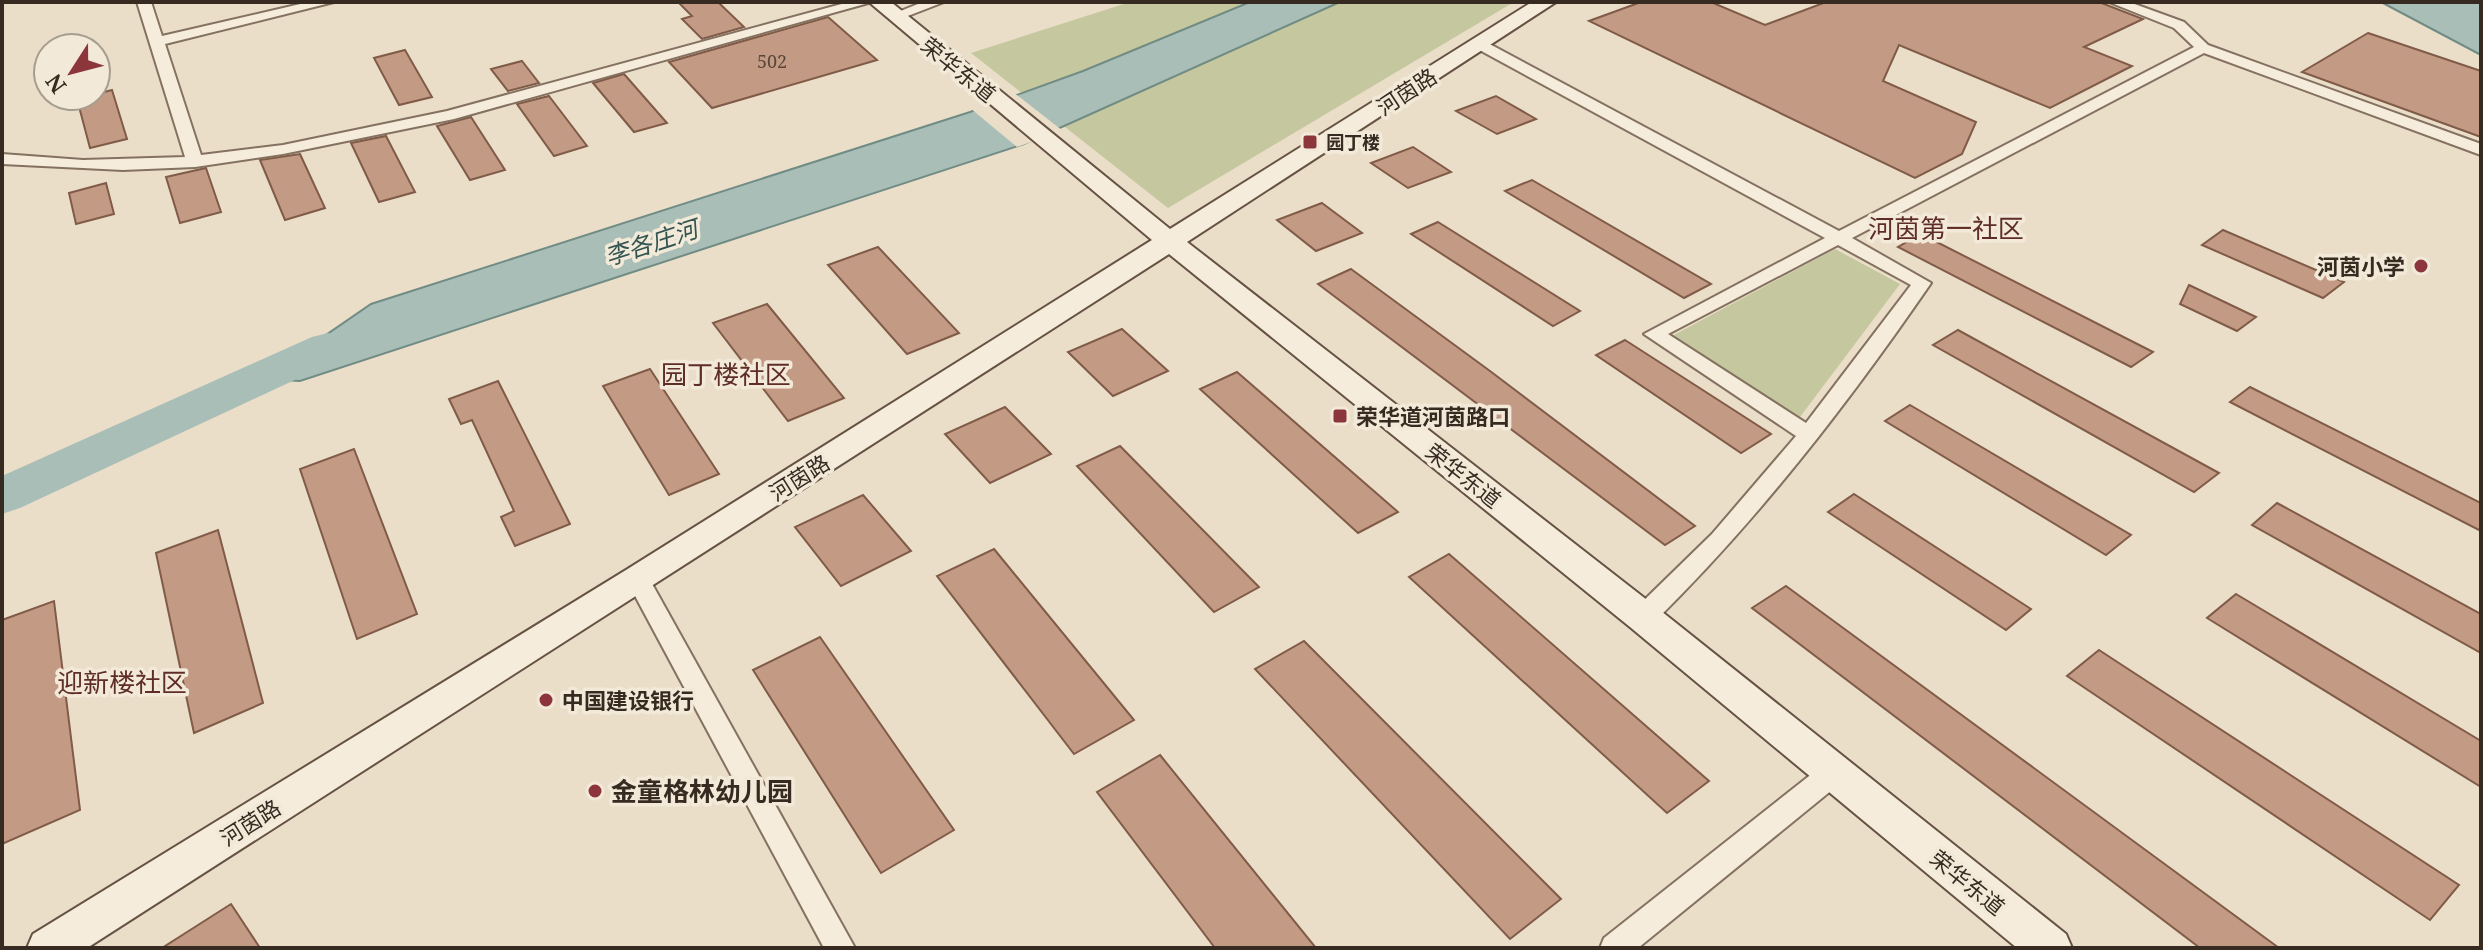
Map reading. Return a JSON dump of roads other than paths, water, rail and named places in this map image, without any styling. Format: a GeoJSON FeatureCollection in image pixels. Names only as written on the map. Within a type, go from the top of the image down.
{"type":"FeatureCollection","features":[{"type":"Feature","properties":{"kind":"street"},"geometry":{"type":"LineString","coordinates":[[144,2],[195,162]]}},
{"type":"Feature","properties":{"kind":"street"},"geometry":{"type":"LineString","coordinates":[[156,42],[327,2]]}},
{"type":"Feature","properties":{"kind":"street"},"geometry":{"type":"LineString","coordinates":[[2,159],[68,167],[195,162],[323,142],[415,120],[448,116],[865,2]]}},
{"type":"Feature","properties":{"kind":"street"},"geometry":{"type":"LineString","coordinates":[[887,9],[937,2]]}},
{"type":"Feature","properties":{"kind":"street","name":"河茵路"},"geometry":{"type":"LineString","coordinates":[[49,948],[638,579],[1546,2]]}},
{"type":"Feature","properties":{"kind":"street"},"geometry":{"type":"LineString","coordinates":[[2116,2],[2179,25],[2203,48],[2481,150]]}},
{"type":"Feature","properties":{"kind":"street","name":"荣华东道"},"geometry":{"type":"LineString","coordinates":[[887,9],[1170,242],[1643,617],[2050,948]]}},
{"type":"Feature","properties":{"kind":"street"},"geometry":{"type":"LineString","coordinates":[[1479,44],[1922,283],[1810,435],[1696,569],[1643,617]]}},
{"type":"Feature","properties":{"kind":"street"},"geometry":{"type":"LineString","coordinates":[[1810,435],[1654,334],[2203,48]]}},
{"type":"Feature","properties":{"kind":"street"},"geometry":{"type":"LineString","coordinates":[[638,579],[840,948]]}},
{"type":"Feature","properties":{"kind":"street"},"geometry":{"type":"LineString","coordinates":[[1615,948],[1833,773]]}},
{"type":"Feature","properties":{"kind":"water"},"geometry":{"type":"Polygon","coordinates":[[[1250,2],[1340,2],[1024,144],[300,381],[262,379],[371,304],[970,112],[1083,71],[1250,2]]]}},
{"type":"Feature","properties":{"kind":"water"},"geometry":{"type":"Polygon","coordinates":[[[2381,2],[2481,2],[2481,55],[2381,2]]]}},
{"type":"Feature","properties":{"kind":"waterway","name":"李各庄河"},"geometry":{"type":"LineString","coordinates":[[2,496],[328,347]]}},
{"type":"Feature","properties":{"kind":"place","name":"园丁楼"},"geometry":{"type":"Point","coordinates":[1310,142]}},
{"type":"Feature","properties":{"kind":"place","name":"河茵小学"},"geometry":{"type":"Point","coordinates":[2421,266]}},
{"type":"Feature","properties":{"kind":"place","name":"荣华道河茵路口"},"geometry":{"type":"Point","coordinates":[1340,416]}},
{"type":"Feature","properties":{"kind":"place","name":"中国建设银行"},"geometry":{"type":"Point","coordinates":[546,700]}},
{"type":"Feature","properties":{"kind":"place","name":"金童格林幼儿园"},"geometry":{"type":"Point","coordinates":[595,791]}},
{"type":"Feature","properties":{"kind":"district","name":"河茵第一社区"},"geometry":{"type":"Point","coordinates":[1946,228]}},
{"type":"Feature","properties":{"kind":"district","name":"园丁楼社区"},"geometry":{"type":"Point","coordinates":[726,374]}},
{"type":"Feature","properties":{"kind":"district","name":"迎新楼社区"},"geometry":{"type":"Point","coordinates":[122,682]}}]}
